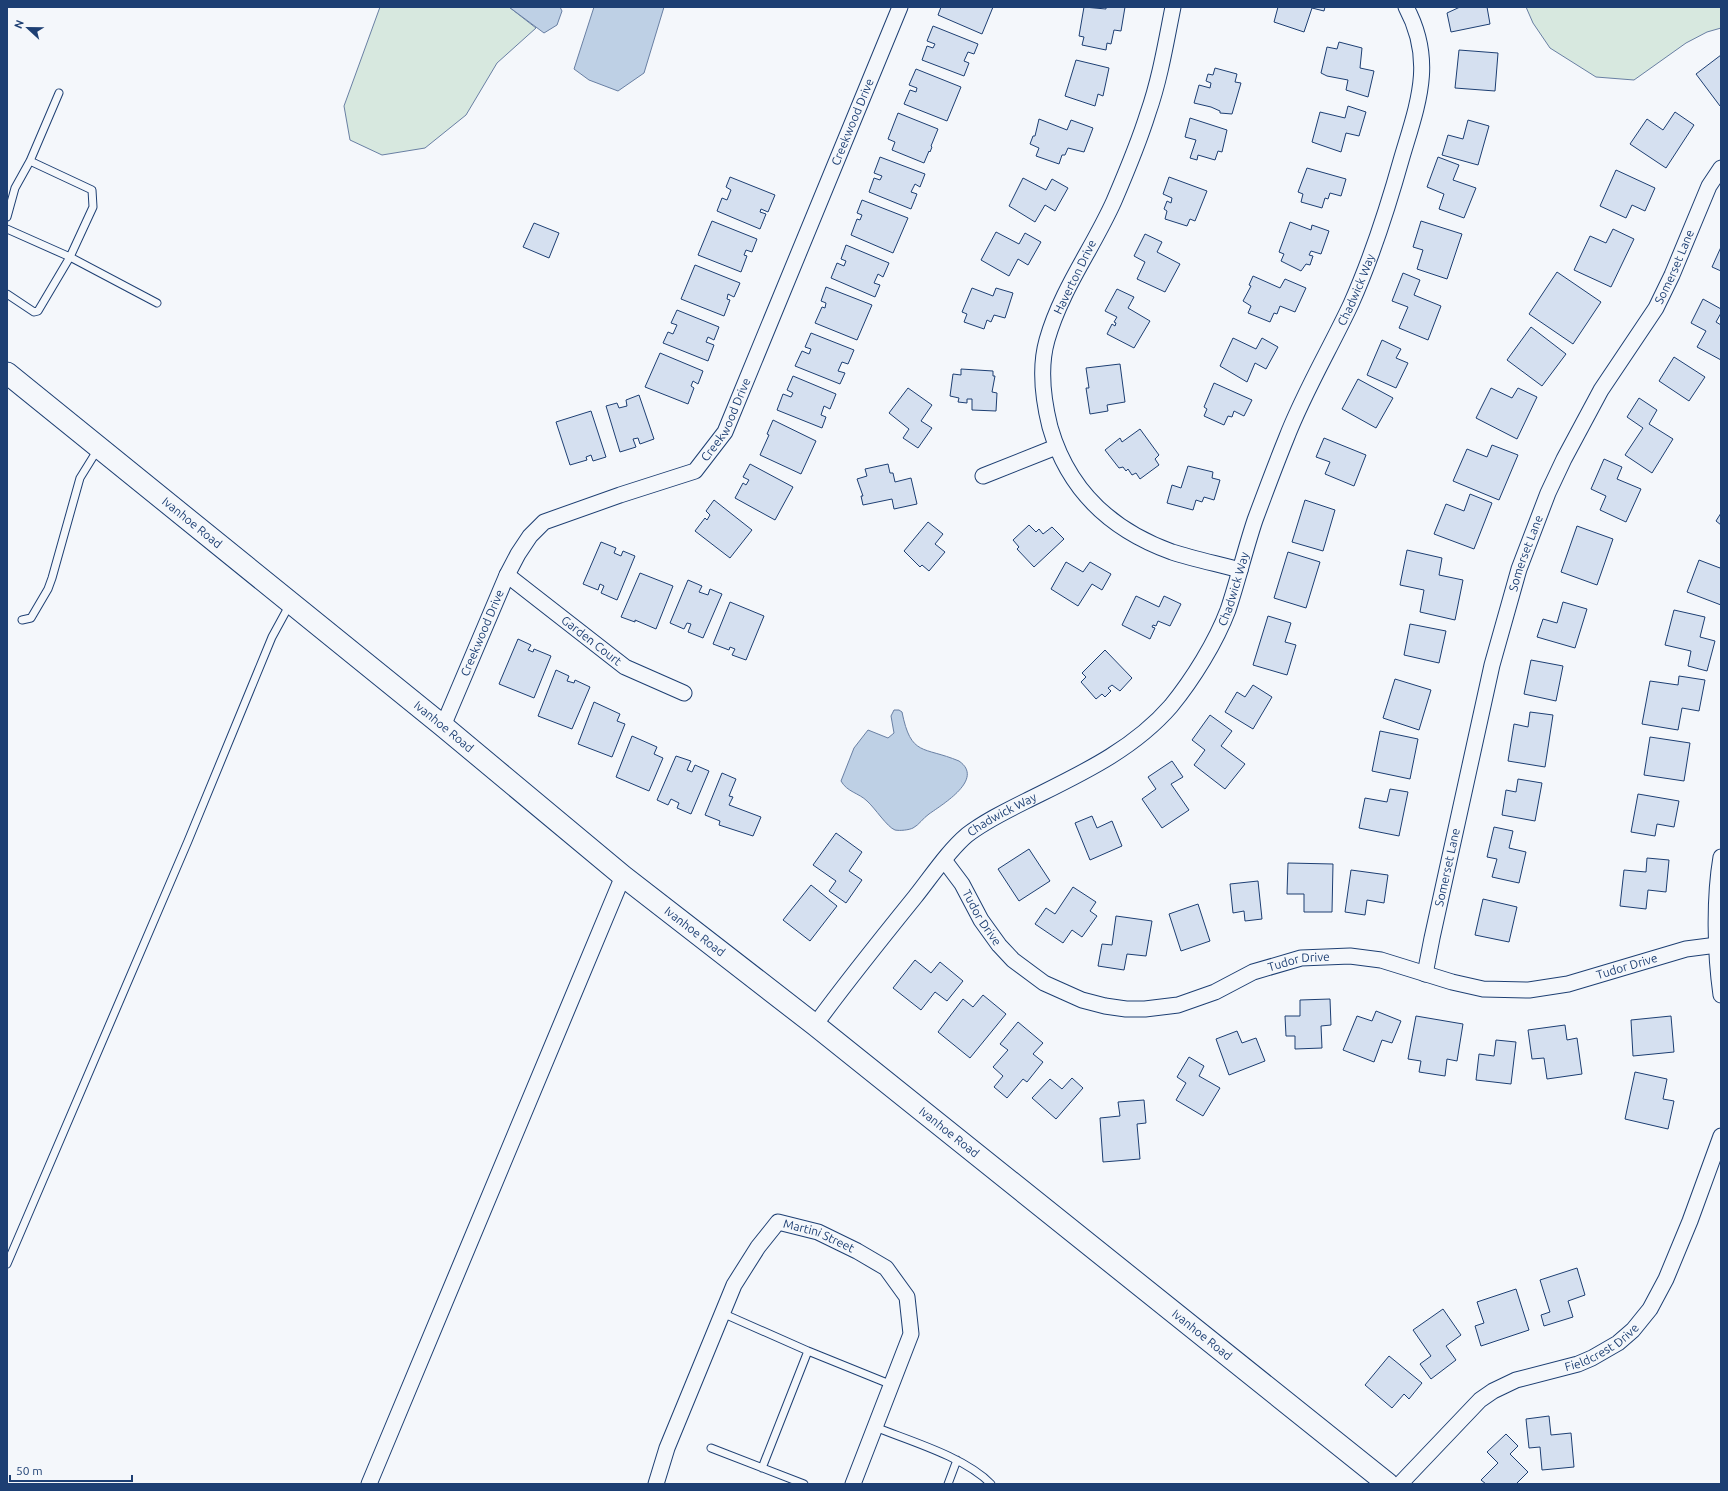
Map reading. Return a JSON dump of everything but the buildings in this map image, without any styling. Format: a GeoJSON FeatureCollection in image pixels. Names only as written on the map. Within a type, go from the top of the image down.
{"type":"FeatureCollection","features":[{"type":"Feature","properties":{"kind":"main road","name":"Ivanhoe Road"},"geometry":{"type":"LineString","coordinates":[[7,373],[443,726],[622,876],[815,1024],[1388,1484]]}},
{"type":"Feature","properties":{"kind":"street","name":"Creekwood Drive"},"geometry":{"type":"LineString","coordinates":[[443,726],[507,575],[530,536],[544,522],[620,495],[695,471],[725,432],[900,7]]}},
{"type":"Feature","properties":{"kind":"street","name":"Haverton Drive"},"geometry":{"type":"LineString","coordinates":[[1173,7],[1165,50],[1148,113],[1114,201],[1061,302],[1047,341],[1044,360],[1043,386],[1046,411],[1056,447],[1066,468],[1088,498],[1111,520],[1143,539],[1173,552],[1240,570]]}},
{"type":"Feature","properties":{"kind":"street","name":"Chadwick Way"},"geometry":{"type":"LineString","coordinates":[[815,1024],[944,860],[966,836],[994,818],[1095,766],[1124,748],[1156,723],[1173,703],[1200,666],[1227,612],[1255,521],[1288,434],[1351,303],[1389,202],[1418,100],[1422,75],[1422,59],[1417,33],[1406,7]]}},
{"type":"Feature","properties":{"kind":"street","name":"Somerset Lane"},"geometry":{"type":"LineString","coordinates":[[1425,974],[1492,665],[1519,569],[1548,493],[1564,459],[1602,390],[1656,308],[1709,186],[1721,168]]}},
{"type":"Feature","properties":{"kind":"street"},"geometry":{"type":"LineString","coordinates":[[983,476],[1056,447]]}},
{"type":"Feature","properties":{"kind":"street","name":"Garden Court"},"geometry":{"type":"LineString","coordinates":[[507,575],[625,667],[684,693]]}},
{"type":"Feature","properties":{"kind":"street"},"geometry":{"type":"LineString","coordinates":[[1721,857],[1717,895],[1718,978],[1721,995]]}},
{"type":"Feature","properties":{"kind":"street","name":"Tudor Drive"},"geometry":{"type":"LineString","coordinates":[[944,860],[962,884],[982,920],[999,945],[1013,960],[1044,983],[1082,1000],[1105,1006],[1126,1009],[1145,1009],[1178,1005],[1215,992],[1253,972],[1301,958],[1350,956],[1381,960],[1452,982],[1483,989],[1529,990],[1568,984],[1686,949],[1717,945]]}},
{"type":"Feature","properties":{"kind":"street"},"geometry":{"type":"LineString","coordinates":[[369,1484],[622,876]]}},
{"type":"Feature","properties":{"kind":"street","name":"Fieldcrest Drive"},"geometry":{"type":"LineString","coordinates":[[1400,1484],[1474,1405],[1493,1391],[1516,1380],[1578,1364],[1592,1358],[1618,1343],[1633,1330],[1650,1309],[1666,1279],[1690,1221],[1721,1136]]}},
{"type":"Feature","properties":{"kind":"street","name":"Martini Street"},"geometry":{"type":"LineString","coordinates":[[656,1484],[667,1448],[722,1313],[738,1279],[758,1247],[778,1222],[818,1232],[857,1251],[886,1268],[907,1297],[911,1334],[853,1484]]}},
{"type":"Feature","properties":{"kind":"lane"},"geometry":{"type":"LineString","coordinates":[[7,216],[15,188],[30,161],[59,93]]}},
{"type":"Feature","properties":{"kind":"lane"},"geometry":{"type":"LineString","coordinates":[[7,294],[34,312],[38,311],[70,257],[93,207],[92,190],[30,161]]}},
{"type":"Feature","properties":{"kind":"lane"},"geometry":{"type":"LineString","coordinates":[[7,229],[70,257],[157,303]]}},
{"type":"Feature","properties":{"kind":"lane"},"geometry":{"type":"LineString","coordinates":[[22,620],[31,618],[48,589],[80,478],[99,447]]}},
{"type":"Feature","properties":{"kind":"lane"},"geometry":{"type":"LineString","coordinates":[[7,1264],[188,841],[272,637],[290,602]]}},
{"type":"Feature","properties":{"kind":"lane"},"geometry":{"type":"LineString","coordinates":[[722,1313],[808,1351],[892,1385]]}},
{"type":"Feature","properties":{"kind":"lane"},"geometry":{"type":"LineString","coordinates":[[762,1468],[808,1351]]}},
{"type":"Feature","properties":{"kind":"lane"},"geometry":{"type":"LineString","coordinates":[[875,1427],[957,1460],[982,1474],[991,1484]]}},
{"type":"Feature","properties":{"kind":"lane"},"geometry":{"type":"LineString","coordinates":[[711,1448],[804,1484]]}},
{"type":"Feature","properties":{"kind":"lane"},"geometry":{"type":"LineString","coordinates":[[948,1484],[957,1460]]}},
{"type":"Feature","properties":{"kind":"shaded area"},"geometry":{"type":"Polygon","coordinates":[[[380,7],[509,7],[536,28],[497,63],[466,115],[425,148],[382,155],[350,140],[344,106],[380,7]]]}},
{"type":"Feature","properties":{"kind":"shaded area"},"geometry":{"type":"Polygon","coordinates":[[[1526,7],[1721,7],[1721,28],[1707,32],[1686,43],[1634,80],[1596,77],[1550,48],[1533,23],[1526,7]]]}},
{"type":"Feature","properties":{"kind":"water"},"geometry":{"type":"Polygon","coordinates":[[[509,7],[560,7],[562,11],[557,25],[544,33],[509,7]]]}},
{"type":"Feature","properties":{"kind":"water"},"geometry":{"type":"Polygon","coordinates":[[[594,7],[664,7],[644,73],[618,91],[589,80],[574,69],[594,7]]]}},
{"type":"Feature","properties":{"kind":"water"},"geometry":{"type":"Polygon","coordinates":[[[894,710],[899,710],[902,712],[910,737],[914,743],[920,748],[959,761],[966,768],[967,775],[965,783],[952,798],[927,816],[915,827],[902,830],[895,830],[892,828],[867,801],[846,788],[841,781],[854,748],[868,730],[888,738],[894,733],[891,716],[894,710]]]}}]}
